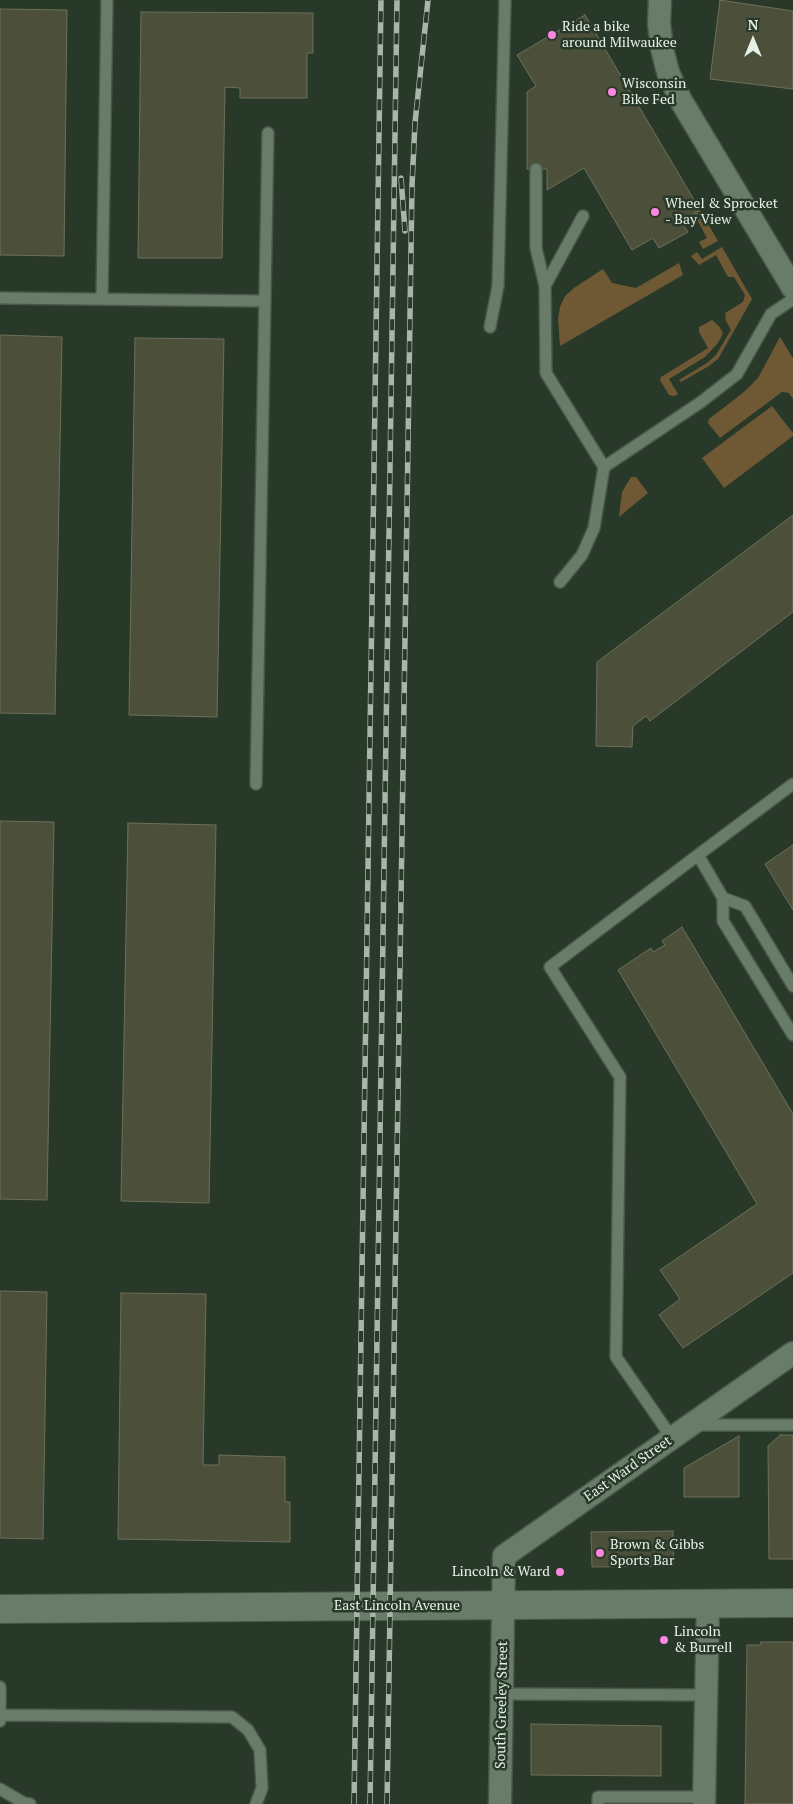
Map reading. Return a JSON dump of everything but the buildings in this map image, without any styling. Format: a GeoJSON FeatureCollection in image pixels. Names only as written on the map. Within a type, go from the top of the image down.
{"type":"FeatureCollection","features":[{"type":"Feature","properties":{"kind":"street"},"geometry":{"type":"LineString","coordinates":[[660,0],[659,23],[662,49],[668,72],[680,99],[793,288]]}},
{"type":"Feature","properties":{"kind":"street","name":"East Ward Street"},"geometry":{"type":"LineString","coordinates":[[503,1605],[504,1556],[793,1353]]}},
{"type":"Feature","properties":{"kind":"street"},"geometry":{"type":"LineString","coordinates":[[704,1801],[708,1603]]}},
{"type":"Feature","properties":{"kind":"street","name":"East Lincoln Avenue"},"geometry":{"type":"LineString","coordinates":[[0,1609],[793,1603]]}},
{"type":"Feature","properties":{"kind":"street","name":"South Greeley Street"},"geometry":{"type":"LineString","coordinates":[[500,1804],[503,1605]]}},
{"type":"Feature","properties":{"kind":"lane"},"geometry":{"type":"LineString","coordinates":[[102,299],[107,0]]}},
{"type":"Feature","properties":{"kind":"lane"},"geometry":{"type":"LineString","coordinates":[[490,327],[498,286],[505,0]]}},
{"type":"Feature","properties":{"kind":"lane"},"geometry":{"type":"LineString","coordinates":[[256,784],[268,133]]}},
{"type":"Feature","properties":{"kind":"lane"},"geometry":{"type":"LineString","coordinates":[[536,169],[536,248],[545,286],[546,373],[604,467],[594,528],[582,556],[560,582]]}},
{"type":"Feature","properties":{"kind":"lane"},"geometry":{"type":"LineString","coordinates":[[545,286],[583,216]]}},
{"type":"Feature","properties":{"kind":"lane"},"geometry":{"type":"LineString","coordinates":[[0,298],[265,301]]}},
{"type":"Feature","properties":{"kind":"lane"},"geometry":{"type":"LineString","coordinates":[[604,467],[701,402],[737,374],[771,314],[793,299]]}},
{"type":"Feature","properties":{"kind":"lane"},"geometry":{"type":"LineString","coordinates":[[672,1438],[616,1357],[620,1077],[550,968],[793,784]]}},
{"type":"Feature","properties":{"kind":"lane"},"geometry":{"type":"LineString","coordinates":[[698,855],[723,898],[723,922],[793,1035]]}},
{"type":"Feature","properties":{"kind":"lane"},"geometry":{"type":"LineString","coordinates":[[723,898],[745,906],[793,986]]}},
{"type":"Feature","properties":{"kind":"lane"},"geometry":{"type":"LineString","coordinates":[[691,1424],[793,1425]]}},
{"type":"Feature","properties":{"kind":"lane"},"geometry":{"type":"LineString","coordinates":[[0,1687],[1,1718],[232,1717],[248,1730],[260,1750],[262,1788],[256,1804]]}},
{"type":"Feature","properties":{"kind":"lane"},"geometry":{"type":"LineString","coordinates":[[502,1694],[706,1695]]}},
{"type":"Feature","properties":{"kind":"lane"},"geometry":{"type":"LineString","coordinates":[[0,1789],[24,1803],[30,1804]]}},
{"type":"Feature","properties":{"kind":"lane"},"geometry":{"type":"LineString","coordinates":[[598,1804],[598,1797],[704,1801]]}},
{"type":"Feature","properties":{"kind":"shaded area"},"geometry":{"type":"Polygon","coordinates":[[[700,210],[718,241],[703,249],[699,242],[707,238],[694,214],[700,210]]]}},
{"type":"Feature","properties":{"kind":"shaded area"},"geometry":{"type":"Polygon","coordinates":[[[722,247],[752,299],[718,359],[681,382],[679,380],[707,363],[716,355],[731,330],[726,321],[725,313],[743,302],[745,295],[734,277],[728,277],[716,255],[699,265],[691,256],[697,252],[702,259],[722,247]]]}},
{"type":"Feature","properties":{"kind":"shaded area"},"geometry":{"type":"Polygon","coordinates":[[[679,263],[683,275],[560,346],[558,319],[560,307],[565,296],[574,288],[603,269],[612,283],[636,288],[679,263]]]}},
{"type":"Feature","properties":{"kind":"shaded area"},"geometry":{"type":"Polygon","coordinates":[[[712,320],[723,333],[718,343],[705,357],[669,379],[678,394],[674,396],[669,395],[660,380],[661,377],[708,348],[699,332],[699,327],[712,320]]]}},
{"type":"Feature","properties":{"kind":"shaded area"},"geometry":{"type":"Polygon","coordinates":[[[780,337],[793,358],[793,399],[789,393],[782,392],[720,438],[708,423],[709,419],[744,392],[758,378],[780,337]]]}},
{"type":"Feature","properties":{"kind":"shaded area"},"geometry":{"type":"Polygon","coordinates":[[[772,406],[793,433],[793,436],[724,488],[702,458],[772,406]]]}},
{"type":"Feature","properties":{"kind":"shaded area"},"geometry":{"type":"Polygon","coordinates":[[[631,477],[636,477],[648,493],[619,517],[622,492],[631,477]]]}},
{"type":"Feature","properties":{"kind":"railway"},"geometry":{"type":"LineString","coordinates":[[354,1804],[381,0]]}},
{"type":"Feature","properties":{"kind":"railway"},"geometry":{"type":"LineString","coordinates":[[370,1804],[397,0]]}},
{"type":"Feature","properties":{"kind":"railway"},"geometry":{"type":"LineString","coordinates":[[387,1804],[412,185],[415,123],[428,0]]}},
{"type":"Feature","properties":{"kind":"railway"},"geometry":{"type":"LineString","coordinates":[[401,178],[405,231]]}},
{"type":"Feature","properties":{"kind":"place","name":"Ride a bike around Milwaukee"},"geometry":{"type":"Point","coordinates":[552,35]}},
{"type":"Feature","properties":{"kind":"place","name":"Wisconsin Bike Fed"},"geometry":{"type":"Point","coordinates":[612,92]}},
{"type":"Feature","properties":{"kind":"place","name":"Wheel & Sprocket - Bay View"},"geometry":{"type":"Point","coordinates":[655,212]}},
{"type":"Feature","properties":{"kind":"place","name":"Brown & Gibbs Sports Bar"},"geometry":{"type":"Point","coordinates":[600,1553]}},
{"type":"Feature","properties":{"kind":"place","name":"Lincoln & Ward"},"geometry":{"type":"Point","coordinates":[560,1572]}},
{"type":"Feature","properties":{"kind":"place","name":"Lincoln & Burrell"},"geometry":{"type":"Point","coordinates":[664,1640]}}]}
